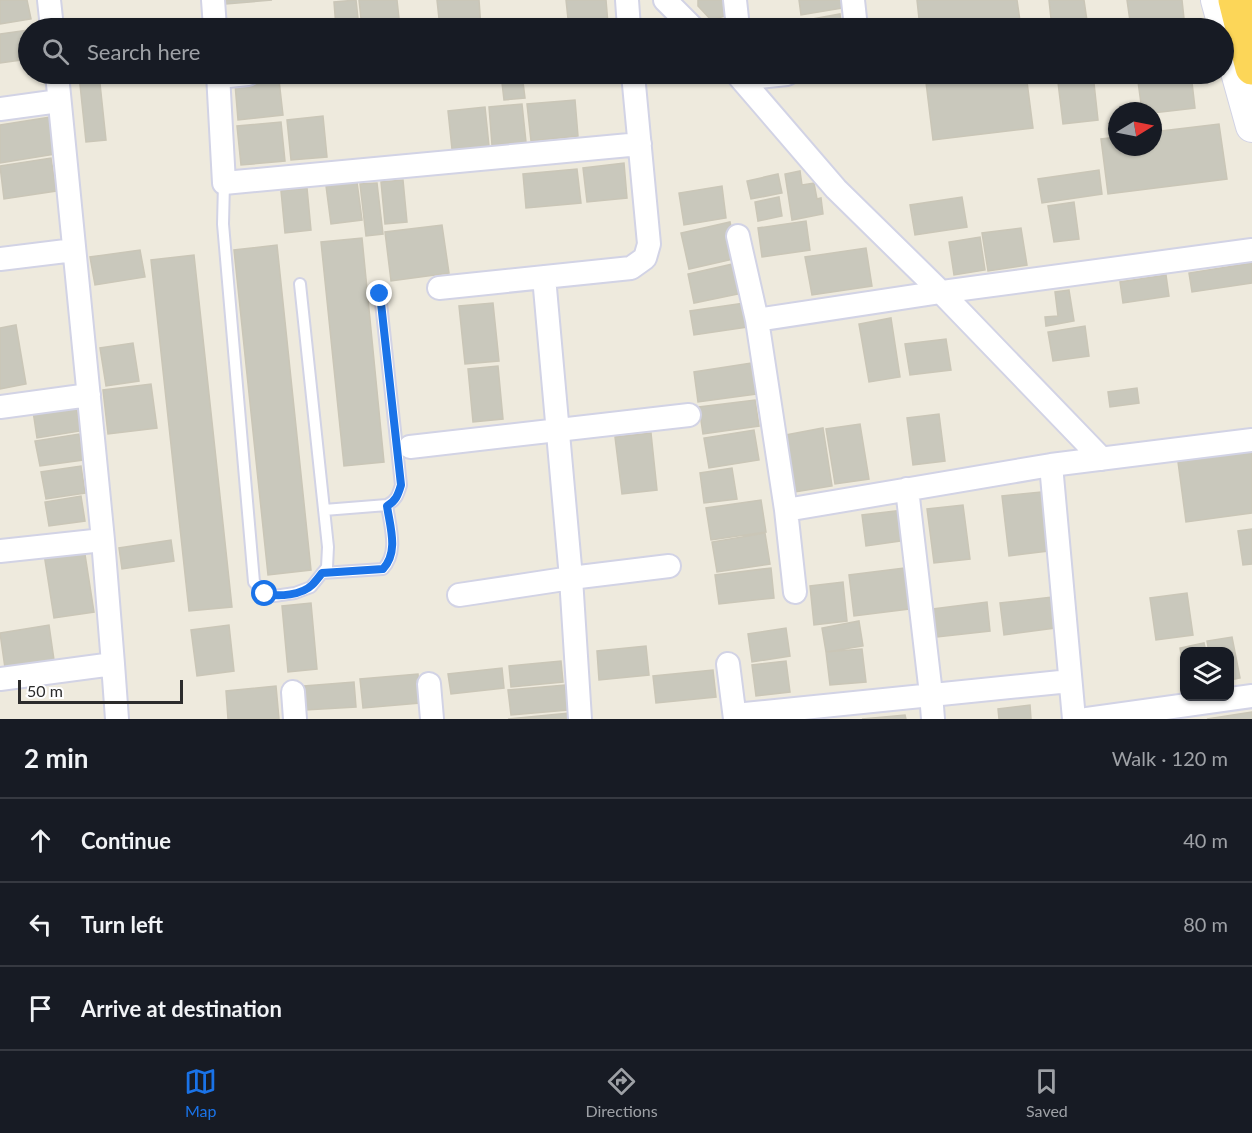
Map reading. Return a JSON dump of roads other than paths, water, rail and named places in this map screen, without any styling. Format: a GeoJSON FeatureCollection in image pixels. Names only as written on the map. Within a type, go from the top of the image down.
{"type":"FeatureCollection","features":[{"type":"Feature","properties":{"kind":"highway"},"geometry":{"type":"LineString","coordinates":[[1235,0],[1252,68]]}},
{"type":"Feature","properties":{"kind":"main road"},"geometry":{"type":"LineString","coordinates":[[1217,0],[1222,18]]}},
{"type":"Feature","properties":{"kind":"main road"},"geometry":{"type":"LineString","coordinates":[[1234,61],[1252,126]]}},
{"type":"Feature","properties":{"kind":"street"},"geometry":{"type":"LineString","coordinates":[[49,0],[51,18]]}},
{"type":"Feature","properties":{"kind":"street"},"geometry":{"type":"LineString","coordinates":[[213,0],[214,18]]}},
{"type":"Feature","properties":{"kind":"street"},"geometry":{"type":"LineString","coordinates":[[627,0],[628,18]]}},
{"type":"Feature","properties":{"kind":"street"},"geometry":{"type":"LineString","coordinates":[[665,0],[683,18]]}},
{"type":"Feature","properties":{"kind":"street"},"geometry":{"type":"LineString","coordinates":[[735,0],[737,18]]}},
{"type":"Feature","properties":{"kind":"street"},"geometry":{"type":"LineString","coordinates":[[853,0],[855,18]]}},
{"type":"Feature","properties":{"kind":"street"},"geometry":{"type":"LineString","coordinates":[[58,84],[103,540],[117,719]]}},
{"type":"Feature","properties":{"kind":"street"},"geometry":{"type":"LineString","coordinates":[[218,84],[224,183],[640,144]]}},
{"type":"Feature","properties":{"kind":"street"},"geometry":{"type":"LineString","coordinates":[[439,288],[632,268],[645,258],[649,244],[634,84]]}},
{"type":"Feature","properties":{"kind":"street"},"geometry":{"type":"LineString","coordinates":[[748,84],[836,189],[1102,459]]}},
{"type":"Feature","properties":{"kind":"street"},"geometry":{"type":"LineString","coordinates":[[0,109],[59,100]]}},
{"type":"Feature","properties":{"kind":"street"},"geometry":{"type":"LineString","coordinates":[[738,236],[757,320],[786,510],[795,592]]}},
{"type":"Feature","properties":{"kind":"street"},"geometry":{"type":"LineString","coordinates":[[0,259],[74,250]]}},
{"type":"Feature","properties":{"kind":"street"},"geometry":{"type":"LineString","coordinates":[[757,320],[940,292],[1252,250]]}},
{"type":"Feature","properties":{"kind":"street"},"geometry":{"type":"LineString","coordinates":[[544,277],[571,578],[580,719]]}},
{"type":"Feature","properties":{"kind":"street"},"geometry":{"type":"LineString","coordinates":[[0,407],[89,395]]}},
{"type":"Feature","properties":{"kind":"street"},"geometry":{"type":"LineString","coordinates":[[410,447],[688,415]]}},
{"type":"Feature","properties":{"kind":"street"},"geometry":{"type":"LineString","coordinates":[[786,510],[1051,465],[1252,440]]}},
{"type":"Feature","properties":{"kind":"street"},"geometry":{"type":"LineString","coordinates":[[1051,465],[1074,719]]}},
{"type":"Feature","properties":{"kind":"street"},"geometry":{"type":"LineString","coordinates":[[907,489],[932,694],[933,719]]}},
{"type":"Feature","properties":{"kind":"street"},"geometry":{"type":"LineString","coordinates":[[0,551],[103,540]]}},
{"type":"Feature","properties":{"kind":"street"},"geometry":{"type":"LineString","coordinates":[[459,595],[669,566]]}},
{"type":"Feature","properties":{"kind":"street"},"geometry":{"type":"LineString","coordinates":[[0,679],[113,664]]}},
{"type":"Feature","properties":{"kind":"street"},"geometry":{"type":"LineString","coordinates":[[728,664],[735,717],[932,694],[1070,681]]}},
{"type":"Feature","properties":{"kind":"street"},"geometry":{"type":"LineString","coordinates":[[429,684],[432,719]]}},
{"type":"Feature","properties":{"kind":"street"},"geometry":{"type":"LineString","coordinates":[[293,692],[295,719]]}},
{"type":"Feature","properties":{"kind":"street"},"geometry":{"type":"LineString","coordinates":[[1087,719],[1252,696]]}},
{"type":"Feature","properties":{"kind":"lane"},"geometry":{"type":"LineString","coordinates":[[224,183],[223,224],[254,582],[265,594],[273,596],[295,593],[311,587],[327,567],[328,547],[300,284]]}},
{"type":"Feature","properties":{"kind":"lane"},"geometry":{"type":"LineString","coordinates":[[324,510],[387,506],[393,503],[398,496],[401,485],[380,294]]}},
{"type":"Feature","properties":{"kind":"lane"},"geometry":{"type":"LineString","coordinates":[[322,573],[383,569],[391,558],[393,547],[387,506]]}}]}
